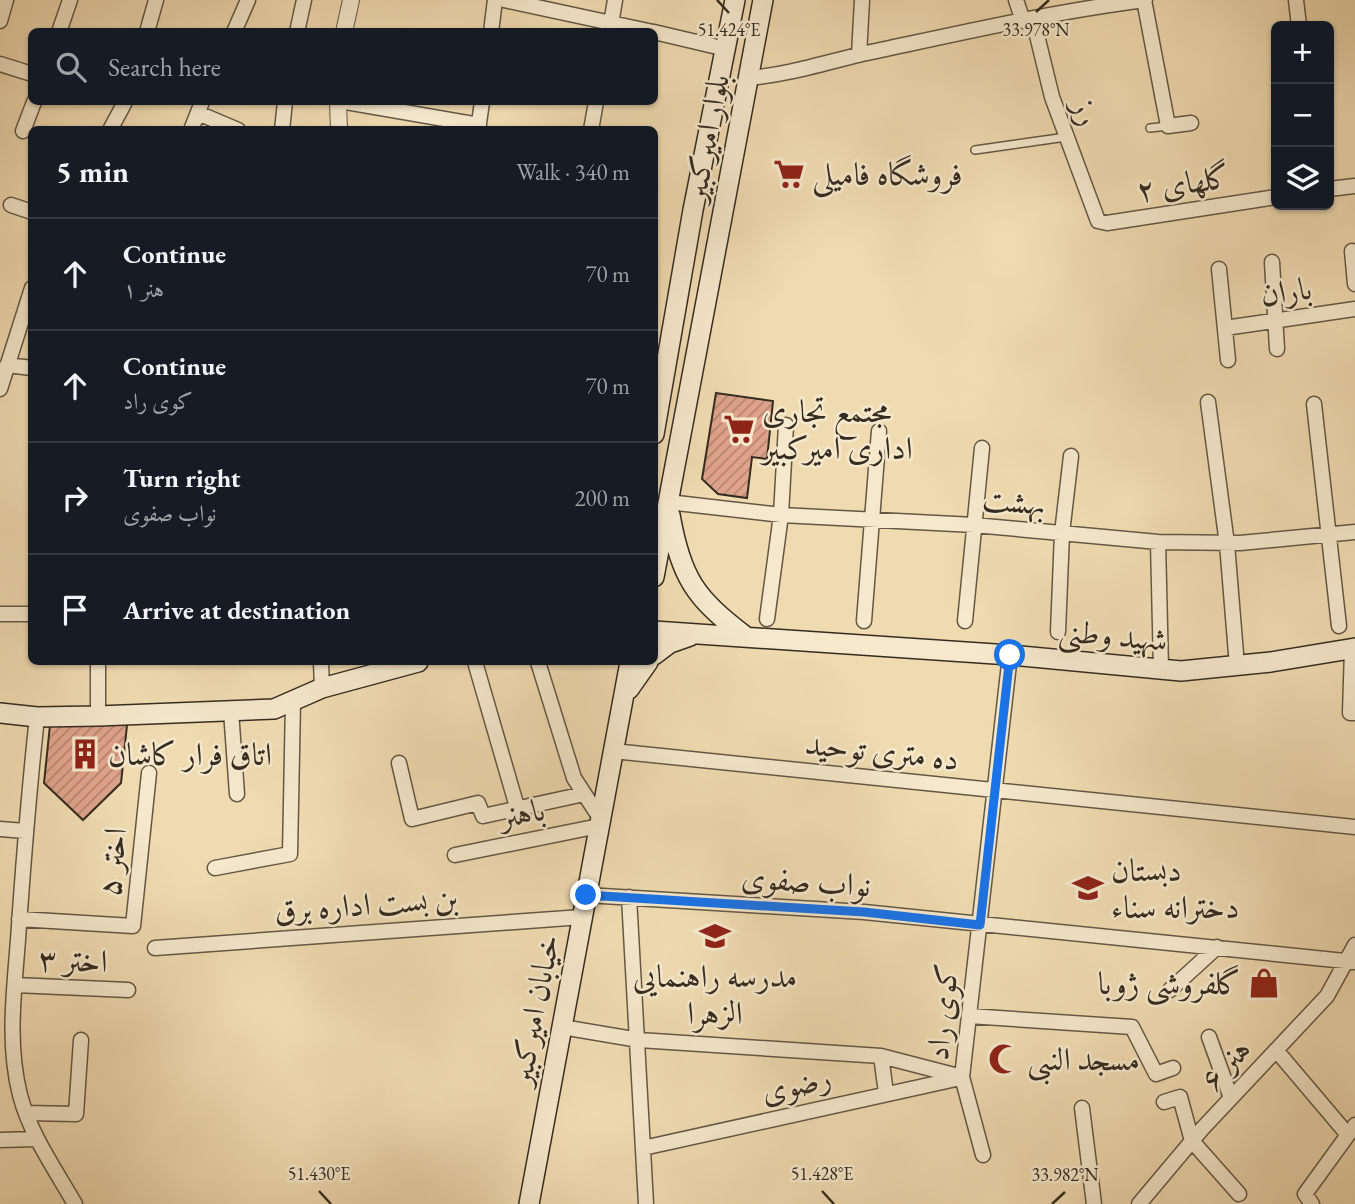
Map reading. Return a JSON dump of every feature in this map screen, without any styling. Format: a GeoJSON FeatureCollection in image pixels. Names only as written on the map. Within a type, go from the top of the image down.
{"type":"FeatureCollection","features":[{"type":"Feature","properties":{"kind":"main road","name":"بلوار امیرکبیر"},"geometry":{"type":"LineString","coordinates":[[658,411],[693,210],[735,0]]}},
{"type":"Feature","properties":{"kind":"main road","name":"بلوار امیرکبیر"},"geometry":{"type":"LineString","coordinates":[[658,556],[763,0]]}},
{"type":"Feature","properties":{"kind":"main road"},"geometry":{"type":"LineString","coordinates":[[693,210],[721,215]]}},
{"type":"Feature","properties":{"kind":"main road"},"geometry":{"type":"LineString","coordinates":[[668,502],[677,552],[692,583],[709,609],[746,637]]}},
{"type":"Feature","properties":{"kind":"main road","name":"شهید وطنی"},"geometry":{"type":"LineString","coordinates":[[658,631],[1010,655],[1181,671],[1237,666],[1353,648]]}},
{"type":"Feature","properties":{"kind":"main road"},"geometry":{"type":"LineString","coordinates":[[658,652],[670,643],[699,634]]}},
{"type":"Feature","properties":{"kind":"main road"},"geometry":{"type":"LineString","coordinates":[[0,713],[37,717],[274,709],[321,688],[407,665]]}},
{"type":"Feature","properties":{"kind":"main road","name":"خیابان امیرکبیر"},"geometry":{"type":"LineString","coordinates":[[529,1204],[629,665]]}},
{"type":"Feature","properties":{"kind":"main road"},"geometry":{"type":"LineString","coordinates":[[622,706],[631,684],[646,665]]}},
{"type":"Feature","properties":{"kind":"street"},"geometry":{"type":"LineString","coordinates":[[0,21],[6,0]]}},
{"type":"Feature","properties":{"kind":"street"},"geometry":{"type":"LineString","coordinates":[[60,28],[71,0]]}},
{"type":"Feature","properties":{"kind":"street"},"geometry":{"type":"LineString","coordinates":[[148,28],[156,0]]}},
{"type":"Feature","properties":{"kind":"street"},"geometry":{"type":"LineString","coordinates":[[298,28],[304,0]]}},
{"type":"Feature","properties":{"kind":"street"},"geometry":{"type":"LineString","coordinates":[[345,28],[351,0]]}},
{"type":"Feature","properties":{"kind":"street"},"geometry":{"type":"LineString","coordinates":[[492,28],[495,0]]}},
{"type":"Feature","properties":{"kind":"street"},"geometry":{"type":"LineString","coordinates":[[504,0],[610,27],[615,0]]}},
{"type":"Feature","properties":{"kind":"street"},"geometry":{"type":"LineString","coordinates":[[859,55],[862,0]]}},
{"type":"Feature","properties":{"kind":"street","name":"رز"},"geometry":{"type":"LineString","coordinates":[[1016,0],[1028,20],[1052,97],[1098,221]]}},
{"type":"Feature","properties":{"kind":"street"},"geometry":{"type":"LineString","coordinates":[[748,78],[775,76],[859,55],[1095,6],[1144,0],[1167,126],[1191,123]]}},
{"type":"Feature","properties":{"kind":"street"},"geometry":{"type":"LineString","coordinates":[[1296,0],[1298,21]]}},
{"type":"Feature","properties":{"kind":"street"},"geometry":{"type":"LineString","coordinates":[[236,28],[248,2]]}},
{"type":"Feature","properties":{"kind":"street"},"geometry":{"type":"LineString","coordinates":[[658,33],[726,49]]}},
{"type":"Feature","properties":{"kind":"street"},"geometry":{"type":"LineString","coordinates":[[0,64],[28,73]]}},
{"type":"Feature","properties":{"kind":"street"},"geometry":{"type":"LineString","coordinates":[[23,131],[33,105]]}},
{"type":"Feature","properties":{"kind":"street"},"geometry":{"type":"LineString","coordinates":[[112,126],[123,105]]}},
{"type":"Feature","properties":{"kind":"street"},"geometry":{"type":"LineString","coordinates":[[282,126],[285,105]]}},
{"type":"Feature","properties":{"kind":"street"},"geometry":{"type":"LineString","coordinates":[[338,105],[339,126]]}},
{"type":"Feature","properties":{"kind":"street"},"geometry":{"type":"LineString","coordinates":[[362,105],[473,126]]}},
{"type":"Feature","properties":{"kind":"street"},"geometry":{"type":"LineString","coordinates":[[478,126],[482,105]]}},
{"type":"Feature","properties":{"kind":"street"},"geometry":{"type":"LineString","coordinates":[[592,126],[595,105]]}},
{"type":"Feature","properties":{"kind":"street"},"geometry":{"type":"LineString","coordinates":[[193,126],[200,107],[231,126]]}},
{"type":"Feature","properties":{"kind":"street"},"geometry":{"type":"LineString","coordinates":[[1334,188],[1355,186]]}},
{"type":"Feature","properties":{"kind":"street","name":"گلهای ۲"},"geometry":{"type":"LineString","coordinates":[[1098,221],[1107,223],[1271,198]]}},
{"type":"Feature","properties":{"kind":"street"},"geometry":{"type":"LineString","coordinates":[[10,205],[28,211]]}},
{"type":"Feature","properties":{"kind":"street"},"geometry":{"type":"LineString","coordinates":[[1352,251],[1355,284]]}},
{"type":"Feature","properties":{"kind":"street"},"geometry":{"type":"LineString","coordinates":[[1272,262],[1277,349]]}},
{"type":"Feature","properties":{"kind":"street"},"geometry":{"type":"LineString","coordinates":[[1219,269],[1228,360]]}},
{"type":"Feature","properties":{"kind":"street"},"geometry":{"type":"LineString","coordinates":[[0,390],[28,300]]}},
{"type":"Feature","properties":{"kind":"street","name":"باران"},"geometry":{"type":"LineString","coordinates":[[1225,328],[1355,309]]}},
{"type":"Feature","properties":{"kind":"street"},"geometry":{"type":"LineString","coordinates":[[7,365],[28,368]]}},
{"type":"Feature","properties":{"kind":"street"},"geometry":{"type":"LineString","coordinates":[[1208,402],[1227,544],[1237,666]]}},
{"type":"Feature","properties":{"kind":"street"},"geometry":{"type":"LineString","coordinates":[[1314,404],[1339,626]]}},
{"type":"Feature","properties":{"kind":"street"},"geometry":{"type":"LineString","coordinates":[[767,619],[781,515],[786,425]]}},
{"type":"Feature","properties":{"kind":"street"},"geometry":{"type":"LineString","coordinates":[[864,621],[879,431]]}},
{"type":"Feature","properties":{"kind":"street"},"geometry":{"type":"LineString","coordinates":[[965,621],[982,448]]}},
{"type":"Feature","properties":{"kind":"street"},"geometry":{"type":"LineString","coordinates":[[1058,632],[1062,533],[1071,456]]}},
{"type":"Feature","properties":{"kind":"street","name":"بهشت"},"geometry":{"type":"LineString","coordinates":[[668,502],[781,515],[975,525],[1158,542],[1227,544],[1355,532]]}},
{"type":"Feature","properties":{"kind":"street"},"geometry":{"type":"LineString","coordinates":[[1158,542],[1161,669]]}},
{"type":"Feature","properties":{"kind":"street"},"geometry":{"type":"LineString","coordinates":[[0,614],[28,614]]}},
{"type":"Feature","properties":{"kind":"street"},"geometry":{"type":"LineString","coordinates":[[1353,648],[1350,713],[1355,713]]}},
{"type":"Feature","properties":{"kind":"street","name":"کوی راد"},"geometry":{"type":"LineString","coordinates":[[983,1155],[962,1077],[1010,655]]}},
{"type":"Feature","properties":{"kind":"street"},"geometry":{"type":"LineString","coordinates":[[98,665],[98,716]]}},
{"type":"Feature","properties":{"kind":"street"},"geometry":{"type":"LineString","coordinates":[[321,665],[321,688]]}},
{"type":"Feature","properties":{"kind":"street"},"geometry":{"type":"LineString","coordinates":[[476,665],[517,807]]}},
{"type":"Feature","properties":{"kind":"street"},"geometry":{"type":"LineString","coordinates":[[539,665],[573,778],[600,822]]}},
{"type":"Feature","properties":{"kind":"street"},"geometry":{"type":"LineString","coordinates":[[215,868],[290,854],[293,702]]}},
{"type":"Feature","properties":{"kind":"street"},"geometry":{"type":"LineString","coordinates":[[231,711],[237,794]]}},
{"type":"Feature","properties":{"kind":"street"},"geometry":{"type":"LineString","coordinates":[[37,717],[25,831],[15,985],[6,1025],[15,1070],[37,1139],[75,1204]]}},
{"type":"Feature","properties":{"kind":"street","name":"ده متری توحید"},"geometry":{"type":"LineString","coordinates":[[613,751],[1355,827]]}},
{"type":"Feature","properties":{"kind":"street"},"geometry":{"type":"LineString","coordinates":[[399,763],[412,819],[478,803],[483,816],[584,794]]}},
{"type":"Feature","properties":{"kind":"street","name":"اختر ۵"},"geometry":{"type":"LineString","coordinates":[[19,919],[133,926],[149,773]]}},
{"type":"Feature","properties":{"kind":"street","name":"باهنر"},"geometry":{"type":"LineString","coordinates":[[455,855],[600,822]]}},
{"type":"Feature","properties":{"kind":"street"},"geometry":{"type":"LineString","coordinates":[[0,829],[25,831]]}},
{"type":"Feature","properties":{"kind":"street","name":"نواب صفوی"},"geometry":{"type":"LineString","coordinates":[[586,895],[864,912],[1352,961]]}},
{"type":"Feature","properties":{"kind":"street"},"geometry":{"type":"LineString","coordinates":[[629,897],[646,1204]]}},
{"type":"Feature","properties":{"kind":"street","name":"بن بست اداره برق"},"geometry":{"type":"LineString","coordinates":[[155,948],[582,917]]}},
{"type":"Feature","properties":{"kind":"street","name":"هنر ۶"},"geometry":{"type":"LineString","coordinates":[[1139,1204],[1231,1098],[1327,996],[1352,961],[1355,945]]}},
{"type":"Feature","properties":{"kind":"street"},"geometry":{"type":"LineString","coordinates":[[1170,990],[1217,947]]}},
{"type":"Feature","properties":{"kind":"street","name":"اختر ۳"},"geometry":{"type":"LineString","coordinates":[[15,985],[128,990]]}},
{"type":"Feature","properties":{"kind":"street"},"geometry":{"type":"LineString","coordinates":[[969,1016],[1132,1027],[1144,1016]]}},
{"type":"Feature","properties":{"kind":"street"},"geometry":{"type":"LineString","coordinates":[[562,1027],[639,1040],[881,1056],[962,1077]]}},
{"type":"Feature","properties":{"kind":"street"},"geometry":{"type":"LineString","coordinates":[[1132,1027],[1156,1074],[1173,1068]]}},
{"type":"Feature","properties":{"kind":"street"},"geometry":{"type":"LineString","coordinates":[[1209,1037],[1231,1098]]}},
{"type":"Feature","properties":{"kind":"street"},"geometry":{"type":"LineString","coordinates":[[27,1113],[76,1114],[81,1040]]}},
{"type":"Feature","properties":{"kind":"street"},"geometry":{"type":"LineString","coordinates":[[1276,1050],[1351,1130],[1305,1194],[1312,1204]]}},
{"type":"Feature","properties":{"kind":"street"},"geometry":{"type":"LineString","coordinates":[[881,1056],[886,1093]]}},
{"type":"Feature","properties":{"kind":"street","name":"رضوی"},"geometry":{"type":"LineString","coordinates":[[643,1148],[962,1077]]}},
{"type":"Feature","properties":{"kind":"street"},"geometry":{"type":"LineString","coordinates":[[1164,1102],[1180,1097],[1192,1142],[1239,1194]]}},
{"type":"Feature","properties":{"kind":"street"},"geometry":{"type":"LineString","coordinates":[[1082,1108],[1094,1204]]}},
{"type":"Feature","properties":{"kind":"street"},"geometry":{"type":"LineString","coordinates":[[0,1140],[37,1139]]}},
{"type":"Feature","properties":{"kind":"lane"},"geometry":{"type":"LineString","coordinates":[[1150,128],[1167,126]]}},
{"type":"Feature","properties":{"kind":"lane"},"geometry":{"type":"LineString","coordinates":[[975,150],[1066,136]]}},
{"type":"Feature","properties":{"kind":"building","name":"مجتمع تجاری اداری امیرکبیر"},"geometry":{"type":"Polygon","coordinates":[[[716,393],[773,401],[767,459],[752,457],[747,498],[718,494],[702,479],[716,393]]]}},
{"type":"Feature","properties":{"kind":"building","name":"اتاق فرار کاشان"},"geometry":{"type":"Polygon","coordinates":[[[50,725],[127,725],[121,783],[83,820],[44,783],[50,725]]]}},
{"type":"Feature","properties":{"kind":"place","name":"فروشگاه فامیلی"},"geometry":{"type":"Point","coordinates":[789,174]}},
{"type":"Feature","properties":{"kind":"place","name":"مجتمع تجاری اداری امیرکبیر"},"geometry":{"type":"Point","coordinates":[739,429]}},
{"type":"Feature","properties":{"kind":"place","name":"اتاق فرار کاشان"},"geometry":{"type":"Point","coordinates":[85,754]}},
{"type":"Feature","properties":{"kind":"place","name":"دبستان دخترانه سناء"},"geometry":{"type":"Point","coordinates":[1088,888]}},
{"type":"Feature","properties":{"kind":"place","name":"مدرسه راهنمایی الزهرا"},"geometry":{"type":"Point","coordinates":[715,936]}},
{"type":"Feature","properties":{"kind":"place","name":"گلفروشی ژوبا"},"geometry":{"type":"Point","coordinates":[1264,983]}},
{"type":"Feature","properties":{"kind":"place","name":"مسجد النبی"},"geometry":{"type":"Point","coordinates":[1004,1059]}},
{"type":"Feature","properties":{"kind":"route"},"geometry":{"type":"LineString","coordinates":[[586,895],[864,912],[980,925],[1010,655]]}}]}
